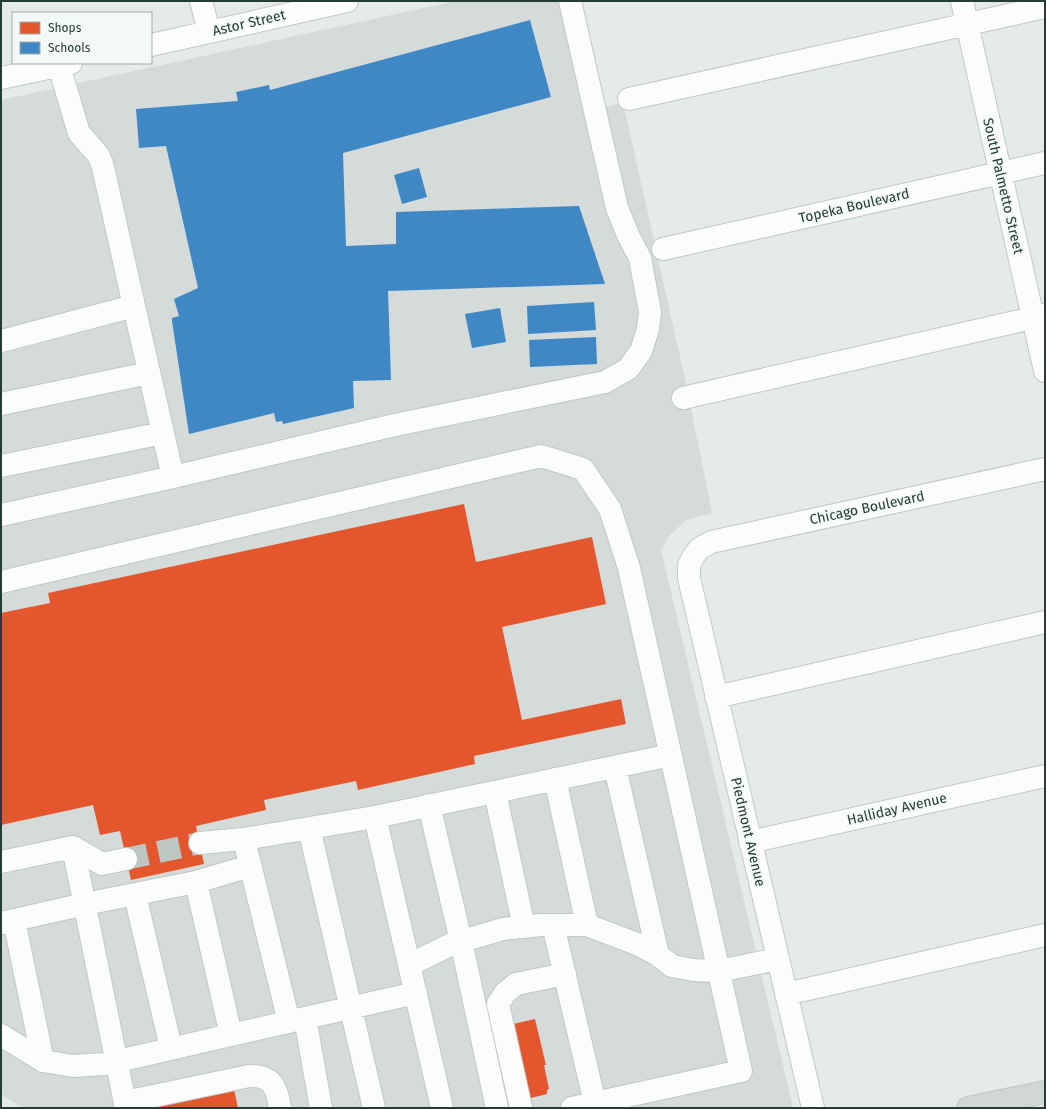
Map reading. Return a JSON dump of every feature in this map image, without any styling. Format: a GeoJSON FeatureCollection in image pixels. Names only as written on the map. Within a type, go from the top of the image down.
{"type":"FeatureCollection","features":[{"type":"Feature","properties":{"kind":"main road"},"geometry":{"type":"LineString","coordinates":[[968,1108],[1045,1092]]}},
{"type":"Feature","properties":{"kind":"street"},"geometry":{"type":"LineString","coordinates":[[202,1],[209,32]]}},
{"type":"Feature","properties":{"kind":"street","name":"Astor Street"},"geometry":{"type":"LineString","coordinates":[[152,45],[347,1]]}},
{"type":"Feature","properties":{"kind":"street"},"geometry":{"type":"LineString","coordinates":[[1,515],[173,477],[395,425],[605,382],[628,369],[641,351],[648,329],[650,312],[640,258],[628,235],[617,208],[570,1]]}},
{"type":"Feature","properties":{"kind":"street","name":"South Palmetto Street"},"geometry":{"type":"LineString","coordinates":[[962,1],[1000,174],[1039,316],[1045,371]]}},
{"type":"Feature","properties":{"kind":"street"},"geometry":{"type":"LineString","coordinates":[[629,99],[1045,7]]}},
{"type":"Feature","properties":{"kind":"street"},"geometry":{"type":"LineString","coordinates":[[1,78],[65,64],[79,133],[98,156],[103,167],[173,477]]}},
{"type":"Feature","properties":{"kind":"street","name":"Topeka Boulevard"},"geometry":{"type":"LineString","coordinates":[[663,249],[1045,163]]}},
{"type":"Feature","properties":{"kind":"street"},"geometry":{"type":"LineString","coordinates":[[1,341],[134,306]]}},
{"type":"Feature","properties":{"kind":"street"},"geometry":{"type":"LineString","coordinates":[[683,398],[1039,316]]}},
{"type":"Feature","properties":{"kind":"street"},"geometry":{"type":"LineString","coordinates":[[1,404],[149,373]]}},
{"type":"Feature","properties":{"kind":"street"},"geometry":{"type":"LineString","coordinates":[[1,466],[163,433]]}},
{"type":"Feature","properties":{"kind":"street"},"geometry":{"type":"LineString","coordinates":[[1,582],[540,456],[583,469],[610,508],[630,568],[741,1071],[572,1108]]}},
{"type":"Feature","properties":{"kind":"street","name":"Chicago Boulevard"},"geometry":{"type":"LineString","coordinates":[[693,557],[699,549],[711,542],[1045,469]]}},
{"type":"Feature","properties":{"kind":"street","name":"Piedmont Avenue"},"geometry":{"type":"LineString","coordinates":[[693,557],[689,565],[689,578],[813,1108]]}},
{"type":"Feature","properties":{"kind":"street"},"geometry":{"type":"LineString","coordinates":[[716,697],[1045,622]]}},
{"type":"Feature","properties":{"kind":"street"},"geometry":{"type":"LineString","coordinates":[[200,843],[244,839],[375,817],[671,755]]}},
{"type":"Feature","properties":{"kind":"street"},"geometry":{"type":"LineString","coordinates":[[616,767],[658,955]]}},
{"type":"Feature","properties":{"kind":"street","name":"Halliday Avenue"},"geometry":{"type":"LineString","coordinates":[[750,842],[1045,776]]}},
{"type":"Feature","properties":{"kind":"street"},"geometry":{"type":"LineString","coordinates":[[555,779],[587,925]]}},
{"type":"Feature","properties":{"kind":"street"},"geometry":{"type":"LineString","coordinates":[[495,792],[524,927]]}},
{"type":"Feature","properties":{"kind":"street"},"geometry":{"type":"LineString","coordinates":[[429,805],[461,941],[497,1108]]}},
{"type":"Feature","properties":{"kind":"street"},"geometry":{"type":"LineString","coordinates":[[375,817],[442,1108]]}},
{"type":"Feature","properties":{"kind":"street"},"geometry":{"type":"LineString","coordinates":[[309,828],[374,1108]]}},
{"type":"Feature","properties":{"kind":"street"},"geometry":{"type":"LineString","coordinates":[[244,839],[250,866],[297,1020],[321,1108]]}},
{"type":"Feature","properties":{"kind":"street"},"geometry":{"type":"LineString","coordinates":[[1,862],[73,847],[102,864],[126,859]]}},
{"type":"Feature","properties":{"kind":"street"},"geometry":{"type":"LineString","coordinates":[[73,847],[125,1105],[249,1076],[259,1076],[270,1082],[278,1094],[280,1108]]}},
{"type":"Feature","properties":{"kind":"street"},"geometry":{"type":"LineString","coordinates":[[43,1061],[8,922],[85,904],[196,882],[250,866]]}},
{"type":"Feature","properties":{"kind":"street"},"geometry":{"type":"LineString","coordinates":[[196,882],[231,1035]]}},
{"type":"Feature","properties":{"kind":"street"},"geometry":{"type":"LineString","coordinates":[[135,895],[171,1048]]}},
{"type":"Feature","properties":{"kind":"street"},"geometry":{"type":"LineString","coordinates":[[409,965],[452,944],[503,929],[553,925],[587,925],[637,944],[658,955],[672,966],[693,970],[719,971],[778,959]]}},
{"type":"Feature","properties":{"kind":"street"},"geometry":{"type":"LineString","coordinates":[[553,925],[595,1103]]}},
{"type":"Feature","properties":{"kind":"street"},"geometry":{"type":"LineString","coordinates":[[786,994],[1045,935]]}},
{"type":"Feature","properties":{"kind":"street"},"geometry":{"type":"LineString","coordinates":[[521,1108],[498,1004],[504,993],[516,984],[565,974]]}},
{"type":"Feature","properties":{"kind":"street"},"geometry":{"type":"LineString","coordinates":[[1,1035],[43,1061],[73,1066],[105,1064],[416,993]]}},
{"type":"Feature","properties":{"kind":"shaded area"},"geometry":{"type":"Polygon","coordinates":[[[456,1],[569,1],[594,109],[623,103],[685,379],[712,513],[686,520],[670,535],[661,550],[793,1108],[23,1108],[1,1094],[1,100],[456,1]]]}},
{"type":"Feature","properties":{"kind":"building: Shops"},"geometry":{"type":"Polygon","coordinates":[[[464,504],[476,562],[592,537],[606,604],[502,627],[522,720],[621,699],[626,724],[474,756],[475,764],[358,790],[356,781],[264,800],[266,810],[196,826],[204,864],[131,880],[120,831],[100,835],[93,805],[1,825],[1,613],[50,603],[48,593],[464,504]]]}},
{"type":"Feature","properties":{"kind":"building: Shops"},"geometry":{"type":"Polygon","coordinates":[[[535,1019],[546,1065],[544,1065],[549,1089],[547,1090],[547,1094],[531,1098],[530,1094],[527,1094],[509,1025],[535,1019]]]}},
{"type":"Feature","properties":{"kind":"building: Shops"},"geometry":{"type":"Polygon","coordinates":[[[234,1089],[238,1108],[148,1108],[234,1089]]]}},
{"type":"Feature","properties":{"kind":"building: Schools"},"geometry":{"type":"Polygon","coordinates":[[[530,20],[551,97],[343,153],[346,246],[396,244],[396,212],[579,206],[605,284],[388,291],[391,380],[353,381],[354,408],[283,424],[282,421],[276,422],[274,413],[189,434],[172,318],[179,316],[174,299],[198,288],[166,146],[139,148],[136,109],[238,101],[236,92],[269,85],[270,90],[530,20]]]}},
{"type":"Feature","properties":{"kind":"building: Schools"},"geometry":{"type":"Polygon","coordinates":[[[419,168],[427,197],[402,204],[394,175],[419,168]]]}},
{"type":"Feature","properties":{"kind":"building: Schools"},"geometry":{"type":"Polygon","coordinates":[[[594,302],[596,330],[528,334],[527,306],[594,302]]]}},
{"type":"Feature","properties":{"kind":"building: Schools"},"geometry":{"type":"Polygon","coordinates":[[[500,308],[506,342],[472,348],[465,314],[500,308]]]}},
{"type":"Feature","properties":{"kind":"building: Schools"},"geometry":{"type":"Polygon","coordinates":[[[596,337],[597,364],[530,367],[529,340],[596,337]]]}},
{"type":"Feature","properties":{"kind":"tunnel"},"geometry":{"type":"LineString","coordinates":[[126,859],[200,843]]}}]}
